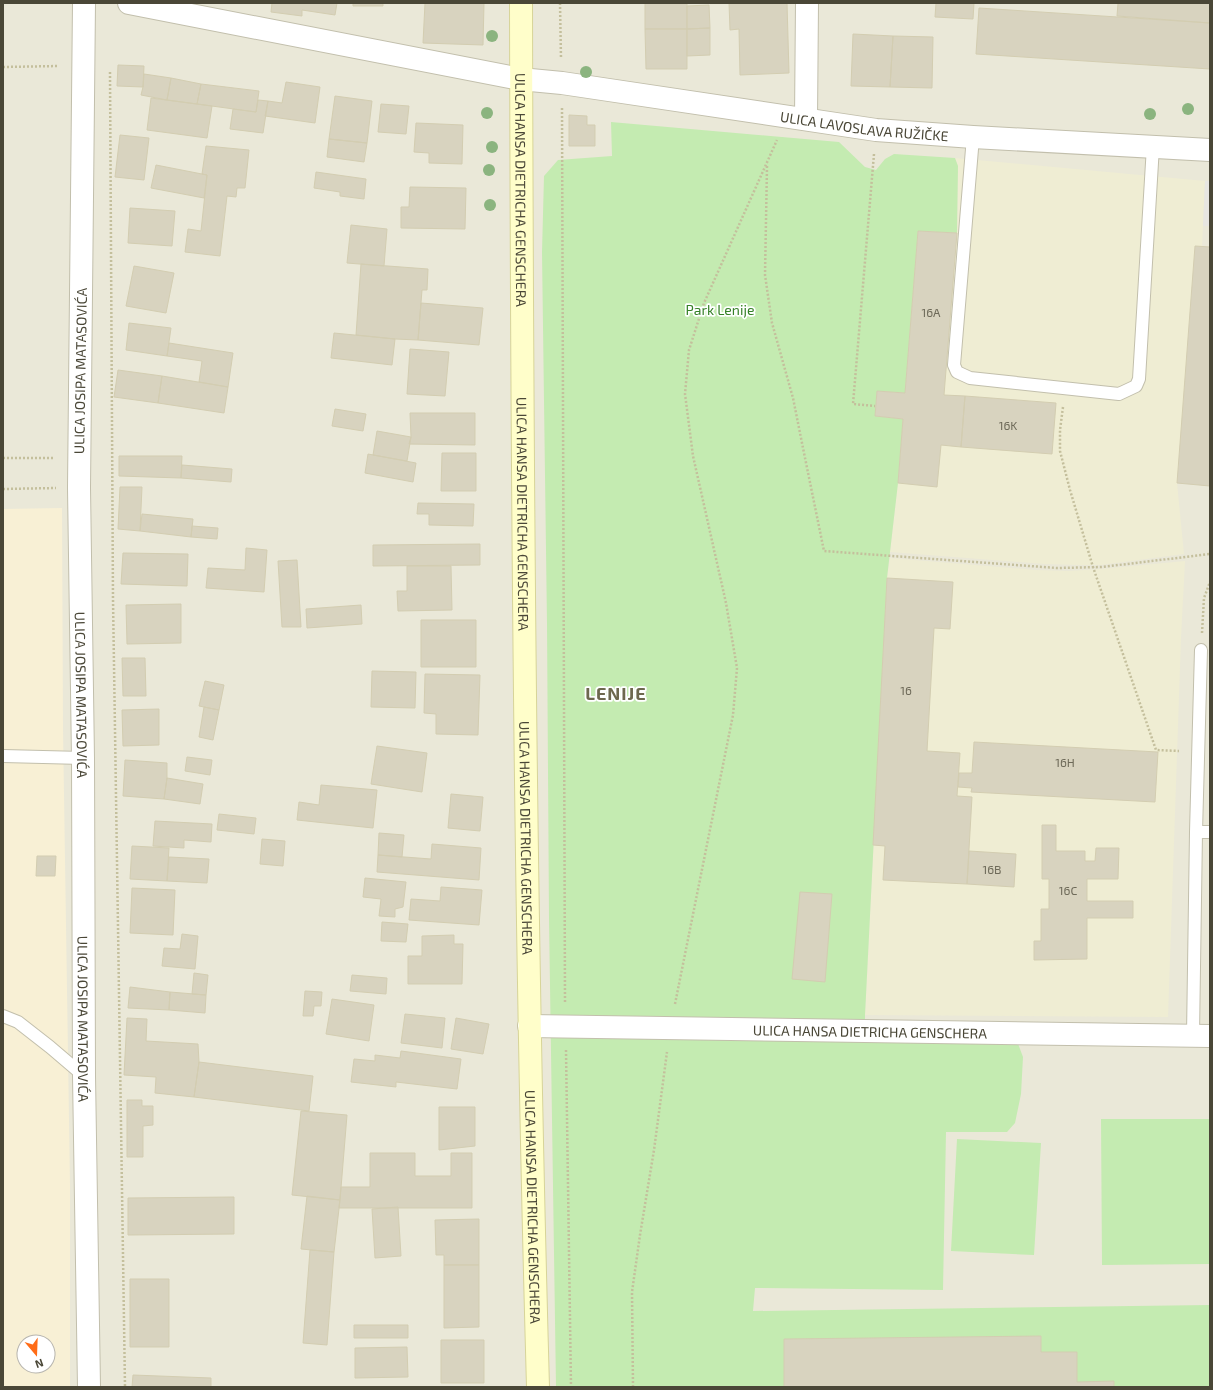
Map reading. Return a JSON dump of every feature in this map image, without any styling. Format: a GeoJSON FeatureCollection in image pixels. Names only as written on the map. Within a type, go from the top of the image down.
{"type":"FeatureCollection","features":[{"type":"Feature","properties":{"kind":"main road","name":"ULICA HANSA DIETRICHA GENSCHERA"},"geometry":{"type":"LineString","coordinates":[[520,3],[529,1026],[538,1387]]}},
{"type":"Feature","properties":{"kind":"street","name":"ULICA JOSIPA MATASOVIĆA"},"geometry":{"type":"LineString","coordinates":[[84,3],[78,488],[83,758],[84,1076],[89,1387]]}},
{"type":"Feature","properties":{"kind":"street","name":"ULICA LAVOSLAVA RUŽIČKE"},"geometry":{"type":"LineString","coordinates":[[129,3],[520,79],[562,83],[876,130],[1210,150]]}},
{"type":"Feature","properties":{"kind":"street"},"geometry":{"type":"LineString","coordinates":[[796,117],[808,3]]}},
{"type":"Feature","properties":{"kind":"street","name":"ULICA HANSA DIETRICHA GENSCHERA"},"geometry":{"type":"LineString","coordinates":[[529,1026],[1202,1036]]}},
{"type":"Feature","properties":{"kind":"lane"},"geometry":{"type":"LineString","coordinates":[[973,137],[954,365],[957,372],[970,378],[1119,394],[1136,386],[1139,379],[1153,146]]}},
{"type":"Feature","properties":{"kind":"lane"},"geometry":{"type":"LineString","coordinates":[[1201,650],[1196,832],[1202,1036]]}},
{"type":"Feature","properties":{"kind":"lane"},"geometry":{"type":"LineString","coordinates":[[3,756],[83,758]]}},
{"type":"Feature","properties":{"kind":"lane"},"geometry":{"type":"LineString","coordinates":[[1196,832],[1210,832]]}},
{"type":"Feature","properties":{"kind":"lane"},"geometry":{"type":"LineString","coordinates":[[3,1016],[18,1022],[84,1076]]}},
{"type":"Feature","properties":{"kind":"path"},"geometry":{"type":"LineString","coordinates":[[560,3],[562,83],[565,1026],[571,1387]]}},
{"type":"Feature","properties":{"kind":"path"},"geometry":{"type":"LineString","coordinates":[[3,67],[83,65],[110,67],[113,575],[125,1387]]}},
{"type":"Feature","properties":{"kind":"path"},"geometry":{"type":"LineString","coordinates":[[633,1387],[632,1292],[640,1235],[654,1150],[670,1028],[733,715],[737,668],[726,603],[693,456],[685,394],[690,350],[704,304],[767,163],[796,117]]}},
{"type":"Feature","properties":{"kind":"path"},"geometry":{"type":"LineString","coordinates":[[876,130],[853,404],[876,406]]}},
{"type":"Feature","properties":{"kind":"path"},"geometry":{"type":"LineString","coordinates":[[767,163],[765,275],[772,323],[793,398],[824,551],[1057,568],[1093,567],[1210,554]]}},
{"type":"Feature","properties":{"kind":"path"},"geometry":{"type":"LineString","coordinates":[[1065,389],[1060,430],[1060,451],[1093,567],[1156,750],[1199,752]]}},
{"type":"Feature","properties":{"kind":"path"},"geometry":{"type":"LineString","coordinates":[[3,489],[78,488]]}},
{"type":"Feature","properties":{"kind":"path"},"geometry":{"type":"LineString","coordinates":[[1201,650],[1204,598],[1210,582]]}},
{"type":"Feature","properties":{"kind":"shaded area"},"geometry":{"type":"Polygon","coordinates":[[[3,3],[1210,3],[1210,1387],[3,1387],[3,3]]]}},
{"type":"Feature","properties":{"kind":"shaded area"},"geometry":{"type":"Polygon","coordinates":[[[955,158],[1205,181],[1202,247],[1195,246],[1177,483],[1184,554],[1101,565],[1079,565],[1045,564],[890,552],[898,483],[903,419],[875,416],[877,391],[905,393],[918,231],[957,233],[958,166],[955,158]]]}},
{"type":"Feature","properties":{"kind":"shaded area"},"geometry":{"type":"Polygon","coordinates":[[[1205,181],[1210,181],[1210,226],[1203,226],[1205,181]]]}},
{"type":"Feature","properties":{"kind":"shaded area"},"geometry":{"type":"Polygon","coordinates":[[[62,508],[63,729],[70,1185],[70,1387],[3,1387],[3,509],[62,508]]]}},
{"type":"Feature","properties":{"kind":"shaded area"},"geometry":{"type":"Polygon","coordinates":[[[890,558],[1036,570],[1068,571],[1185,561],[1168,1017],[865,1015],[887,578],[890,558]]]}},
{"type":"Feature","properties":{"kind":"green space","name":"Park Lenije"},"geometry":{"type":"Polygon","coordinates":[[[611,122],[839,142],[865,167],[876,170],[885,159],[894,154],[955,158],[958,166],[957,233],[918,231],[905,393],[877,391],[875,416],[903,419],[898,483],[887,578],[865,1040],[1017,1041],[1023,1057],[1021,1094],[1015,1123],[1007,1132],[946,1132],[943,1290],[755,1288],[753,1311],[1210,1305],[1210,1387],[556,1387],[549,918],[542,252],[544,176],[558,160],[612,156],[611,122]]]}},
{"type":"Feature","properties":{"kind":"green space"},"geometry":{"type":"Polygon","coordinates":[[[1101,1119],[1210,1119],[1210,1264],[1102,1265],[1101,1119]]]}},
{"type":"Feature","properties":{"kind":"green space"},"geometry":{"type":"Polygon","coordinates":[[[957,1139],[1041,1143],[1034,1255],[951,1251],[957,1139]]]}},
{"type":"Feature","properties":{"kind":"building"},"geometry":{"type":"Polygon","coordinates":[[[272,3],[337,3],[335,15],[302,10],[302,16],[271,12],[272,3]]]}},
{"type":"Feature","properties":{"kind":"building"},"geometry":{"type":"Polygon","coordinates":[[[353,3],[383,3],[383,6],[353,6],[353,3]]]}},
{"type":"Feature","properties":{"kind":"building"},"geometry":{"type":"Polygon","coordinates":[[[425,3],[484,3],[483,45],[423,43],[425,3]]]}},
{"type":"Feature","properties":{"kind":"building"},"geometry":{"type":"Polygon","coordinates":[[[645,3],[687,3],[687,29],[645,29],[645,3]]]}},
{"type":"Feature","properties":{"kind":"building"},"geometry":{"type":"Polygon","coordinates":[[[729,3],[787,3],[789,73],[740,75],[739,29],[730,30],[729,3]]]}},
{"type":"Feature","properties":{"kind":"building"},"geometry":{"type":"Polygon","coordinates":[[[936,3],[974,3],[973,19],[935,17],[936,3]]]}},
{"type":"Feature","properties":{"kind":"building"},"geometry":{"type":"Polygon","coordinates":[[[1118,3],[1210,3],[1210,23],[1117,16],[1118,3]]]}},
{"type":"Feature","properties":{"kind":"building"},"geometry":{"type":"Polygon","coordinates":[[[709,5],[710,28],[687,29],[687,6],[709,5]]]}},
{"type":"Feature","properties":{"kind":"building"},"geometry":{"type":"Polygon","coordinates":[[[979,8],[1210,23],[1210,69],[976,54],[979,8]]]}},
{"type":"Feature","properties":{"kind":"building"},"geometry":{"type":"Polygon","coordinates":[[[710,28],[710,55],[687,56],[687,29],[710,28]]]}},
{"type":"Feature","properties":{"kind":"building"},"geometry":{"type":"Polygon","coordinates":[[[645,29],[687,29],[687,69],[646,69],[645,29]]]}},
{"type":"Feature","properties":{"kind":"building"},"geometry":{"type":"Polygon","coordinates":[[[853,34],[893,36],[890,87],[851,86],[853,34]]]}},
{"type":"Feature","properties":{"kind":"building"},"geometry":{"type":"Polygon","coordinates":[[[893,36],[933,37],[932,88],[890,87],[893,36]]]}},
{"type":"Feature","properties":{"kind":"building"},"geometry":{"type":"Polygon","coordinates":[[[118,65],[144,66],[143,87],[117,86],[118,65]]]}},
{"type":"Feature","properties":{"kind":"building"},"geometry":{"type":"Polygon","coordinates":[[[144,74],[171,78],[167,100],[141,95],[144,74]]]}},
{"type":"Feature","properties":{"kind":"building"},"geometry":{"type":"Polygon","coordinates":[[[171,78],[201,84],[197,104],[167,100],[171,78]]]}},
{"type":"Feature","properties":{"kind":"building"},"geometry":{"type":"Polygon","coordinates":[[[286,82],[320,87],[315,123],[265,116],[268,101],[282,103],[286,82]]]}},
{"type":"Feature","properties":{"kind":"building"},"geometry":{"type":"Polygon","coordinates":[[[201,84],[259,91],[256,112],[197,104],[201,84]]]}},
{"type":"Feature","properties":{"kind":"building"},"geometry":{"type":"Polygon","coordinates":[[[335,96],[372,101],[367,143],[329,139],[335,96]]]}},
{"type":"Feature","properties":{"kind":"building"},"geometry":{"type":"Polygon","coordinates":[[[151,98],[212,106],[207,138],[147,130],[151,98]]]}},
{"type":"Feature","properties":{"kind":"building"},"geometry":{"type":"Polygon","coordinates":[[[258,100],[268,101],[263,133],[230,129],[233,109],[256,112],[258,100]]]}},
{"type":"Feature","properties":{"kind":"building"},"geometry":{"type":"Polygon","coordinates":[[[381,104],[409,106],[406,134],[378,132],[381,104]]]}},
{"type":"Feature","properties":{"kind":"building"},"geometry":{"type":"Polygon","coordinates":[[[569,115],[587,116],[587,125],[595,125],[595,146],[569,146],[569,115]]]}},
{"type":"Feature","properties":{"kind":"building"},"geometry":{"type":"Polygon","coordinates":[[[416,123],[463,125],[462,164],[429,163],[429,153],[414,152],[416,123]]]}},
{"type":"Feature","properties":{"kind":"building"},"geometry":{"type":"Polygon","coordinates":[[[120,135],[149,138],[144,180],[115,177],[120,135]]]}},
{"type":"Feature","properties":{"kind":"building"},"geometry":{"type":"Polygon","coordinates":[[[329,139],[367,143],[364,162],[327,157],[329,139]]]}},
{"type":"Feature","properties":{"kind":"building"},"geometry":{"type":"Polygon","coordinates":[[[206,146],[249,150],[245,188],[237,188],[236,197],[227,196],[220,256],[185,252],[188,229],[201,231],[207,175],[202,174],[206,146]]]}},
{"type":"Feature","properties":{"kind":"building"},"geometry":{"type":"Polygon","coordinates":[[[156,165],[207,175],[204,198],[151,188],[156,165]]]}},
{"type":"Feature","properties":{"kind":"building"},"geometry":{"type":"Polygon","coordinates":[[[316,172],[366,179],[364,199],[340,196],[340,192],[314,188],[316,172]]]}},
{"type":"Feature","properties":{"kind":"building"},"geometry":{"type":"Polygon","coordinates":[[[410,187],[466,188],[465,229],[401,228],[401,207],[409,207],[410,187]]]}},
{"type":"Feature","properties":{"kind":"building"},"geometry":{"type":"Polygon","coordinates":[[[130,208],[175,211],[172,246],[128,243],[130,208]]]}},
{"type":"Feature","properties":{"kind":"building"},"geometry":{"type":"Polygon","coordinates":[[[351,225],[387,229],[384,266],[347,263],[351,225]]]}},
{"type":"Feature","properties":{"kind":"building"},"geometry":{"type":"Polygon","coordinates":[[[918,231],[957,233],[944,395],[965,396],[961,447],[941,445],[937,487],[898,483],[903,419],[875,416],[877,391],[905,393],[918,231]]]}},
{"type":"Feature","properties":{"kind":"building"},"geometry":{"type":"Polygon","coordinates":[[[1195,246],[1210,247],[1210,486],[1177,483],[1195,246]]]}},
{"type":"Feature","properties":{"kind":"building"},"geometry":{"type":"Polygon","coordinates":[[[361,264],[428,269],[427,290],[422,290],[418,340],[356,335],[361,264]]]}},
{"type":"Feature","properties":{"kind":"building"},"geometry":{"type":"Polygon","coordinates":[[[134,266],[174,273],[166,313],[126,306],[134,266]]]}},
{"type":"Feature","properties":{"kind":"building"},"geometry":{"type":"Polygon","coordinates":[[[421,303],[483,308],[479,345],[418,340],[421,303]]]}},
{"type":"Feature","properties":{"kind":"building"},"geometry":{"type":"Polygon","coordinates":[[[129,323],[171,328],[167,356],[126,350],[129,323]]]}},
{"type":"Feature","properties":{"kind":"building"},"geometry":{"type":"Polygon","coordinates":[[[334,333],[395,339],[392,365],[331,358],[334,333]]]}},
{"type":"Feature","properties":{"kind":"building"},"geometry":{"type":"Polygon","coordinates":[[[169,343],[233,353],[228,387],[199,382],[202,361],[167,356],[169,343]]]}},
{"type":"Feature","properties":{"kind":"building"},"geometry":{"type":"Polygon","coordinates":[[[410,349],[449,352],[445,396],[407,394],[410,349]]]}},
{"type":"Feature","properties":{"kind":"building"},"geometry":{"type":"Polygon","coordinates":[[[118,370],[162,376],[158,403],[114,397],[118,370]]]}},
{"type":"Feature","properties":{"kind":"building"},"geometry":{"type":"Polygon","coordinates":[[[162,376],[228,387],[224,413],[158,403],[162,376]]]}},
{"type":"Feature","properties":{"kind":"building"},"geometry":{"type":"Polygon","coordinates":[[[965,396],[1056,403],[1052,454],[961,447],[965,396]]]}},
{"type":"Feature","properties":{"kind":"building"},"geometry":{"type":"Polygon","coordinates":[[[335,409],[366,414],[363,431],[332,426],[335,409]]]}},
{"type":"Feature","properties":{"kind":"building"},"geometry":{"type":"Polygon","coordinates":[[[410,413],[475,413],[475,445],[409,444],[411,437],[410,413]]]}},
{"type":"Feature","properties":{"kind":"building"},"geometry":{"type":"Polygon","coordinates":[[[377,431],[411,437],[407,461],[373,455],[377,431]]]}},
{"type":"Feature","properties":{"kind":"building"},"geometry":{"type":"Polygon","coordinates":[[[442,453],[476,453],[476,491],[441,491],[442,453]]]}},
{"type":"Feature","properties":{"kind":"building"},"geometry":{"type":"Polygon","coordinates":[[[368,454],[416,463],[413,482],[365,473],[368,454]]]}},
{"type":"Feature","properties":{"kind":"building"},"geometry":{"type":"Polygon","coordinates":[[[119,456],[182,456],[181,478],[119,476],[119,456]]]}},
{"type":"Feature","properties":{"kind":"building"},"geometry":{"type":"Polygon","coordinates":[[[182,465],[232,469],[231,482],[181,478],[182,465]]]}},
{"type":"Feature","properties":{"kind":"building"},"geometry":{"type":"Polygon","coordinates":[[[120,487],[142,487],[140,531],[118,529],[120,487]]]}},
{"type":"Feature","properties":{"kind":"building"},"geometry":{"type":"Polygon","coordinates":[[[418,503],[474,504],[473,526],[429,525],[429,514],[417,514],[418,503]]]}},
{"type":"Feature","properties":{"kind":"building"},"geometry":{"type":"Polygon","coordinates":[[[142,514],[193,519],[191,537],[140,531],[142,514]]]}},
{"type":"Feature","properties":{"kind":"building"},"geometry":{"type":"Polygon","coordinates":[[[192,526],[218,528],[217,539],[191,537],[192,526]]]}},
{"type":"Feature","properties":{"kind":"building"},"geometry":{"type":"Polygon","coordinates":[[[480,544],[480,565],[373,566],[373,545],[480,544]]]}},
{"type":"Feature","properties":{"kind":"building"},"geometry":{"type":"Polygon","coordinates":[[[246,548],[267,550],[264,592],[206,588],[208,568],[245,570],[246,548]]]}},
{"type":"Feature","properties":{"kind":"building"},"geometry":{"type":"Polygon","coordinates":[[[123,553],[188,554],[187,586],[121,584],[123,553]]]}},
{"type":"Feature","properties":{"kind":"building"},"geometry":{"type":"Polygon","coordinates":[[[297,560],[301,627],[282,627],[278,561],[297,560]]]}},
{"type":"Feature","properties":{"kind":"building"},"geometry":{"type":"Polygon","coordinates":[[[407,566],[451,566],[452,610],[398,611],[397,591],[407,591],[407,566]]]}},
{"type":"Feature","properties":{"kind":"building"},"geometry":{"type":"Polygon","coordinates":[[[887,578],[953,582],[950,629],[934,628],[927,751],[960,753],[957,796],[972,797],[967,884],[883,880],[885,846],[873,845],[887,578]]]}},
{"type":"Feature","properties":{"kind":"building"},"geometry":{"type":"Polygon","coordinates":[[[181,604],[181,643],[127,644],[126,605],[181,604]]]}},
{"type":"Feature","properties":{"kind":"building"},"geometry":{"type":"Polygon","coordinates":[[[361,605],[362,624],[307,628],[306,609],[361,605]]]}},
{"type":"Feature","properties":{"kind":"building"},"geometry":{"type":"Polygon","coordinates":[[[421,620],[476,620],[476,667],[421,667],[421,620]]]}},
{"type":"Feature","properties":{"kind":"building"},"geometry":{"type":"Polygon","coordinates":[[[122,658],[145,658],[146,696],[123,696],[122,658]]]}},
{"type":"Feature","properties":{"kind":"building"},"geometry":{"type":"Polygon","coordinates":[[[372,671],[416,672],[415,708],[371,707],[372,671]]]}},
{"type":"Feature","properties":{"kind":"building"},"geometry":{"type":"Polygon","coordinates":[[[425,674],[480,675],[478,735],[436,734],[436,714],[424,713],[425,674]]]}},
{"type":"Feature","properties":{"kind":"building"},"geometry":{"type":"Polygon","coordinates":[[[205,681],[224,685],[219,710],[199,706],[205,681]]]}},
{"type":"Feature","properties":{"kind":"building"},"geometry":{"type":"Polygon","coordinates":[[[204,707],[219,710],[213,740],[199,737],[204,707]]]}},
{"type":"Feature","properties":{"kind":"building"},"geometry":{"type":"Polygon","coordinates":[[[159,709],[159,745],[123,746],[122,710],[159,709]]]}},
{"type":"Feature","properties":{"kind":"building"},"geometry":{"type":"Polygon","coordinates":[[[974,742],[1158,752],[1155,802],[971,792],[972,788],[958,787],[959,773],[972,773],[974,742]]]}},
{"type":"Feature","properties":{"kind":"building"},"geometry":{"type":"Polygon","coordinates":[[[377,746],[427,753],[422,792],[371,784],[377,746]]]}},
{"type":"Feature","properties":{"kind":"building"},"geometry":{"type":"Polygon","coordinates":[[[187,757],[212,760],[210,775],[185,771],[187,757]]]}},
{"type":"Feature","properties":{"kind":"building"},"geometry":{"type":"Polygon","coordinates":[[[125,760],[167,763],[167,778],[164,799],[123,796],[125,760]]]}},
{"type":"Feature","properties":{"kind":"building"},"geometry":{"type":"Polygon","coordinates":[[[167,778],[203,784],[200,804],[164,799],[167,778]]]}},
{"type":"Feature","properties":{"kind":"building"},"geometry":{"type":"Polygon","coordinates":[[[321,785],[377,790],[373,828],[297,820],[299,802],[319,805],[321,785]]]}},
{"type":"Feature","properties":{"kind":"building"},"geometry":{"type":"Polygon","coordinates":[[[451,794],[483,797],[480,831],[448,828],[451,794]]]}},
{"type":"Feature","properties":{"kind":"building"},"geometry":{"type":"Polygon","coordinates":[[[219,814],[256,818],[254,834],[217,830],[219,814]]]}},
{"type":"Feature","properties":{"kind":"building"},"geometry":{"type":"Polygon","coordinates":[[[155,821],[212,824],[211,842],[184,840],[184,848],[153,846],[155,821]]]}},
{"type":"Feature","properties":{"kind":"building"},"geometry":{"type":"Polygon","coordinates":[[[1042,825],[1056,825],[1056,851],[1085,851],[1085,861],[1095,861],[1096,848],[1119,848],[1118,879],[1087,879],[1087,901],[1133,901],[1133,918],[1087,918],[1087,959],[1034,960],[1034,941],[1041,941],[1041,909],[1049,909],[1049,879],[1042,879],[1042,825]]]}},
{"type":"Feature","properties":{"kind":"building"},"geometry":{"type":"Polygon","coordinates":[[[379,833],[404,835],[402,857],[378,855],[379,833]]]}},
{"type":"Feature","properties":{"kind":"building"},"geometry":{"type":"Polygon","coordinates":[[[262,839],[285,841],[283,866],[260,864],[262,839]]]}},
{"type":"Feature","properties":{"kind":"building"},"geometry":{"type":"Polygon","coordinates":[[[432,844],[481,848],[479,880],[377,872],[378,855],[431,859],[432,844]]]}},
{"type":"Feature","properties":{"kind":"building"},"geometry":{"type":"Polygon","coordinates":[[[132,846],[169,848],[167,881],[130,879],[132,846]]]}},
{"type":"Feature","properties":{"kind":"building"},"geometry":{"type":"Polygon","coordinates":[[[969,851],[1016,854],[1014,887],[967,884],[969,851]]]}},
{"type":"Feature","properties":{"kind":"building"},"geometry":{"type":"Polygon","coordinates":[[[37,856],[56,856],[55,876],[36,876],[37,856]]]}},
{"type":"Feature","properties":{"kind":"building"},"geometry":{"type":"Polygon","coordinates":[[[169,857],[209,859],[207,883],[167,881],[169,857]]]}},
{"type":"Feature","properties":{"kind":"building"},"geometry":{"type":"Polygon","coordinates":[[[365,878],[406,882],[403,907],[395,909],[395,917],[379,916],[381,899],[363,897],[365,878]]]}},
{"type":"Feature","properties":{"kind":"building"},"geometry":{"type":"Polygon","coordinates":[[[441,887],[482,890],[479,925],[409,920],[411,899],[440,901],[441,887]]]}},
{"type":"Feature","properties":{"kind":"building"},"geometry":{"type":"Polygon","coordinates":[[[132,888],[175,890],[173,935],[130,933],[132,888]]]}},
{"type":"Feature","properties":{"kind":"building"},"geometry":{"type":"Polygon","coordinates":[[[800,892],[832,894],[825,982],[792,979],[800,892]]]}},
{"type":"Feature","properties":{"kind":"building"},"geometry":{"type":"Polygon","coordinates":[[[382,922],[408,924],[406,942],[381,941],[382,922]]]}},
{"type":"Feature","properties":{"kind":"building"},"geometry":{"type":"Polygon","coordinates":[[[182,934],[198,936],[195,969],[162,966],[164,948],[180,949],[182,934]]]}},
{"type":"Feature","properties":{"kind":"building"},"geometry":{"type":"Polygon","coordinates":[[[454,935],[454,944],[463,944],[462,984],[408,984],[408,956],[422,956],[422,936],[454,935]]]}},
{"type":"Feature","properties":{"kind":"building"},"geometry":{"type":"Polygon","coordinates":[[[194,973],[208,975],[206,995],[192,994],[194,973]]]}},
{"type":"Feature","properties":{"kind":"building"},"geometry":{"type":"Polygon","coordinates":[[[352,975],[387,978],[386,994],[350,991],[352,975]]]}},
{"type":"Feature","properties":{"kind":"building"},"geometry":{"type":"Polygon","coordinates":[[[130,987],[170,992],[169,1010],[128,1008],[130,987]]]}},
{"type":"Feature","properties":{"kind":"building"},"geometry":{"type":"Polygon","coordinates":[[[305,991],[322,992],[321,1006],[314,1006],[313,1016],[303,1016],[305,991]]]}},
{"type":"Feature","properties":{"kind":"building"},"geometry":{"type":"Polygon","coordinates":[[[170,992],[206,995],[205,1013],[169,1010],[170,992]]]}},
{"type":"Feature","properties":{"kind":"building"},"geometry":{"type":"Polygon","coordinates":[[[332,999],[374,1005],[369,1041],[326,1034],[332,999]]]}},
{"type":"Feature","properties":{"kind":"building"},"geometry":{"type":"Polygon","coordinates":[[[405,1014],[445,1018],[442,1048],[401,1043],[405,1014]]]}},
{"type":"Feature","properties":{"kind":"building"},"geometry":{"type":"Polygon","coordinates":[[[127,1018],[147,1019],[146,1041],[198,1044],[199,1062],[194,1097],[155,1093],[156,1077],[124,1075],[127,1018]]]}},
{"type":"Feature","properties":{"kind":"building"},"geometry":{"type":"Polygon","coordinates":[[[456,1018],[489,1024],[483,1054],[451,1049],[456,1018]]]}},
{"type":"Feature","properties":{"kind":"building"},"geometry":{"type":"Polygon","coordinates":[[[401,1051],[461,1059],[457,1089],[396,1082],[396,1087],[351,1082],[354,1059],[375,1061],[375,1055],[400,1058],[401,1051]]]}},
{"type":"Feature","properties":{"kind":"building"},"geometry":{"type":"Polygon","coordinates":[[[199,1062],[313,1076],[309,1111],[194,1097],[199,1062]]]}},
{"type":"Feature","properties":{"kind":"building"},"geometry":{"type":"Polygon","coordinates":[[[127,1100],[142,1100],[142,1106],[153,1106],[153,1125],[143,1126],[143,1157],[127,1157],[127,1100]]]}},
{"type":"Feature","properties":{"kind":"building"},"geometry":{"type":"Polygon","coordinates":[[[439,1107],[475,1107],[475,1146],[439,1150],[439,1107]]]}},
{"type":"Feature","properties":{"kind":"building"},"geometry":{"type":"Polygon","coordinates":[[[301,1111],[347,1115],[340,1200],[292,1195],[301,1111]]]}},
{"type":"Feature","properties":{"kind":"building"},"geometry":{"type":"Polygon","coordinates":[[[370,1153],[415,1153],[415,1176],[451,1176],[451,1153],[472,1153],[472,1208],[339,1208],[341,1187],[370,1187],[370,1153]]]}},
{"type":"Feature","properties":{"kind":"building"},"geometry":{"type":"Polygon","coordinates":[[[307,1196],[340,1200],[334,1252],[301,1249],[307,1196]]]}},
{"type":"Feature","properties":{"kind":"building"},"geometry":{"type":"Polygon","coordinates":[[[234,1197],[234,1234],[128,1235],[128,1198],[234,1197]]]}},
{"type":"Feature","properties":{"kind":"building"},"geometry":{"type":"Polygon","coordinates":[[[398,1207],[401,1256],[375,1258],[372,1209],[398,1207]]]}},
{"type":"Feature","properties":{"kind":"building"},"geometry":{"type":"Polygon","coordinates":[[[479,1219],[479,1265],[444,1265],[444,1255],[436,1255],[435,1220],[479,1219]]]}},
{"type":"Feature","properties":{"kind":"building"},"geometry":{"type":"Polygon","coordinates":[[[310,1250],[334,1252],[327,1345],[303,1343],[310,1250]]]}},
{"type":"Feature","properties":{"kind":"building"},"geometry":{"type":"Polygon","coordinates":[[[444,1265],[479,1265],[479,1327],[444,1328],[444,1265]]]}},
{"type":"Feature","properties":{"kind":"building"},"geometry":{"type":"Polygon","coordinates":[[[130,1279],[169,1279],[169,1347],[130,1347],[130,1279]]]}},
{"type":"Feature","properties":{"kind":"building"},"geometry":{"type":"Polygon","coordinates":[[[354,1325],[408,1325],[408,1338],[354,1338],[354,1325]]]}},
{"type":"Feature","properties":{"kind":"building"},"geometry":{"type":"Polygon","coordinates":[[[1041,1336],[1041,1352],[1077,1352],[1077,1382],[1114,1381],[1114,1387],[784,1387],[784,1339],[1041,1336]]]}},
{"type":"Feature","properties":{"kind":"building"},"geometry":{"type":"Polygon","coordinates":[[[441,1340],[484,1340],[484,1383],[441,1383],[441,1340]]]}},
{"type":"Feature","properties":{"kind":"building"},"geometry":{"type":"Polygon","coordinates":[[[407,1347],[408,1377],[355,1378],[355,1348],[407,1347]]]}},
{"type":"Feature","properties":{"kind":"building"},"geometry":{"type":"Polygon","coordinates":[[[133,1375],[211,1378],[211,1387],[132,1387],[133,1375]]]}},
{"type":"Feature","properties":{"kind":"district","name":"LENIJE"},"geometry":{"type":"Point","coordinates":[616,693]}}]}
